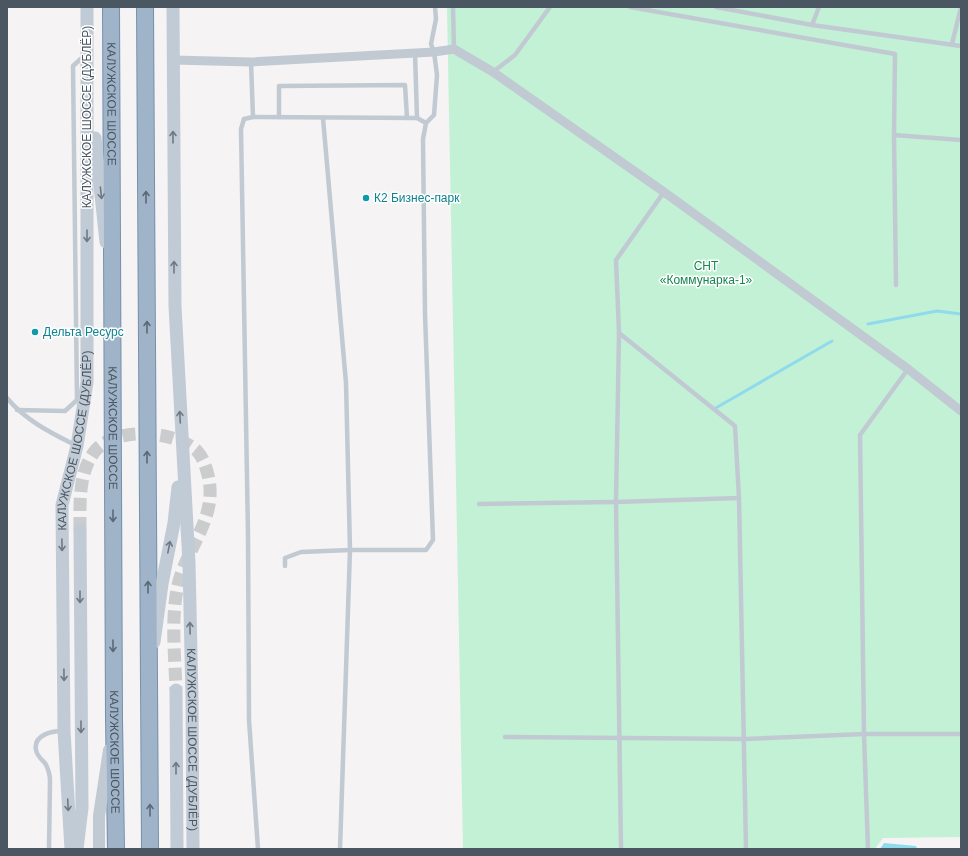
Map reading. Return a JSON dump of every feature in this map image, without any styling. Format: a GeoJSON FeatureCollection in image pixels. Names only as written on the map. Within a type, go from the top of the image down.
{"type":"FeatureCollection","features":[{"type":"Feature","properties":{"kind":"highway","name":"КАЛУЖСКОЕ ШОССЕ"},"geometry":{"type":"LineString","coordinates":[[111,7],[111,296],[116,849]]}},
{"type":"Feature","properties":{"kind":"highway"},"geometry":{"type":"LineString","coordinates":[[145,7],[150,849]]}},
{"type":"Feature","properties":{"kind":"main road","name":"КАЛУЖСКОЕ ШОССЕ (ДУБЛЁР)"},"geometry":{"type":"LineString","coordinates":[[71,849],[64,731],[62,505],[77,446],[87,382],[87,7]]}},
{"type":"Feature","properties":{"kind":"main road","name":"КАЛУЖСКОЕ ШОССЕ (ДУБЛЁР)"},"geometry":{"type":"LineString","coordinates":[[173,7],[175,306],[189,563],[193,849]]}},
{"type":"Feature","properties":{"kind":"main road"},"geometry":{"type":"LineString","coordinates":[[88,71],[111,296]]}},
{"type":"Feature","properties":{"kind":"main road"},"geometry":{"type":"LineString","coordinates":[[149,682],[162,584],[174,523],[182,456]]}},
{"type":"Feature","properties":{"kind":"main road"},"geometry":{"type":"LineString","coordinates":[[77,849],[82,808],[80,530]]}},
{"type":"Feature","properties":{"kind":"main road"},"geometry":{"type":"LineString","coordinates":[[176,690],[176,849]]}},
{"type":"Feature","properties":{"kind":"street"},"geometry":{"type":"LineString","coordinates":[[173,60],[250,62],[434,52],[454,49],[493,72],[664,192],[908,369],[961,411]]}},
{"type":"Feature","properties":{"kind":"street"},"geometry":{"type":"LineString","coordinates":[[98,849],[99,816],[114,719]]}},
{"type":"Feature","properties":{"kind":"lane"},"geometry":{"type":"LineString","coordinates":[[285,566],[285,558],[301,552],[350,550],[426,550],[434,540],[425,314],[423,139],[426,123],[434,116],[437,75],[434,52],[431,44],[436,18],[435,7]]}},
{"type":"Feature","properties":{"kind":"lane"},"geometry":{"type":"LineString","coordinates":[[453,7],[454,49]]}},
{"type":"Feature","properties":{"kind":"lane"},"geometry":{"type":"LineString","coordinates":[[493,72],[515,55],[550,7]]}},
{"type":"Feature","properties":{"kind":"lane"},"geometry":{"type":"LineString","coordinates":[[630,7],[895,54],[894,134],[896,285]]}},
{"type":"Feature","properties":{"kind":"lane"},"geometry":{"type":"LineString","coordinates":[[716,7],[732,8],[812,26],[961,46]]}},
{"type":"Feature","properties":{"kind":"lane"},"geometry":{"type":"LineString","coordinates":[[812,26],[819,7]]}},
{"type":"Feature","properties":{"kind":"lane"},"geometry":{"type":"LineString","coordinates":[[952,44],[961,7]]}},
{"type":"Feature","properties":{"kind":"lane"},"geometry":{"type":"LineString","coordinates":[[17,410],[64,411],[77,400],[73,66],[87,52]]}},
{"type":"Feature","properties":{"kind":"lane"},"geometry":{"type":"LineString","coordinates":[[415,53],[417,118]]}},
{"type":"Feature","properties":{"kind":"lane"},"geometry":{"type":"LineString","coordinates":[[250,62],[253,117]]}},
{"type":"Feature","properties":{"kind":"lane"},"geometry":{"type":"LineString","coordinates":[[279,117],[279,86],[405,84],[407,118]]}},
{"type":"Feature","properties":{"kind":"lane"},"geometry":{"type":"LineString","coordinates":[[258,849],[249,720],[241,129],[244,119],[253,117],[417,118],[426,123]]}},
{"type":"Feature","properties":{"kind":"lane"},"geometry":{"type":"LineString","coordinates":[[322,118],[346,383],[350,550],[340,849]]}},
{"type":"Feature","properties":{"kind":"lane"},"geometry":{"type":"LineString","coordinates":[[894,134],[961,140]]}},
{"type":"Feature","properties":{"kind":"lane"},"geometry":{"type":"LineString","coordinates":[[621,849],[616,502],[619,333],[616,260],[664,192]]}},
{"type":"Feature","properties":{"kind":"lane"},"geometry":{"type":"LineString","coordinates":[[619,333],[735,426],[739,498],[746,849]]}},
{"type":"Feature","properties":{"kind":"lane"},"geometry":{"type":"LineString","coordinates":[[868,849],[864,734],[860,435],[908,369]]}},
{"type":"Feature","properties":{"kind":"lane"},"geometry":{"type":"LineString","coordinates":[[7,398],[17,410],[50,433],[77,446]]}},
{"type":"Feature","properties":{"kind":"lane"},"geometry":{"type":"LineString","coordinates":[[479,504],[739,498]]}},
{"type":"Feature","properties":{"kind":"lane"},"geometry":{"type":"LineString","coordinates":[[49,849],[49,772],[36,751],[36,744],[40,738],[47,733],[64,731]]}},
{"type":"Feature","properties":{"kind":"lane"},"geometry":{"type":"LineString","coordinates":[[505,737],[745,739],[864,734],[961,734]]}},
{"type":"Feature","properties":{"kind":"green space","name":"СНТ «Коммунарка-1»"},"geometry":{"type":"Polygon","coordinates":[[[447,7],[961,7],[961,837],[883,838],[875,849],[463,849],[447,7]]]}},
{"type":"Feature","properties":{"kind":"water"},"geometry":{"type":"Polygon","coordinates":[[[884,843],[916,846],[917,849],[880,849],[884,843]]]}},
{"type":"Feature","properties":{"kind":"waterway"},"geometry":{"type":"LineString","coordinates":[[868,324],[937,311],[961,314]]}},
{"type":"Feature","properties":{"kind":"waterway"},"geometry":{"type":"LineString","coordinates":[[714,409],[832,341]]}},
{"type":"Feature","properties":{"kind":"tunnel"},"geometry":{"type":"LineString","coordinates":[[80,530],[81,489],[85,469],[95,451],[104,443],[130,434],[160,435],[187,444],[201,456],[208,475],[210,491],[209,506],[205,520],[186,561],[177,590],[174,614],[176,690]]}},
{"type":"Feature","properties":{"kind":"place","name":"К2 Бизнес-парк"},"geometry":{"type":"Point","coordinates":[366,198]}},
{"type":"Feature","properties":{"kind":"place","name":"Дельта Ресурс"},"geometry":{"type":"Point","coordinates":[35,332]}}]}
